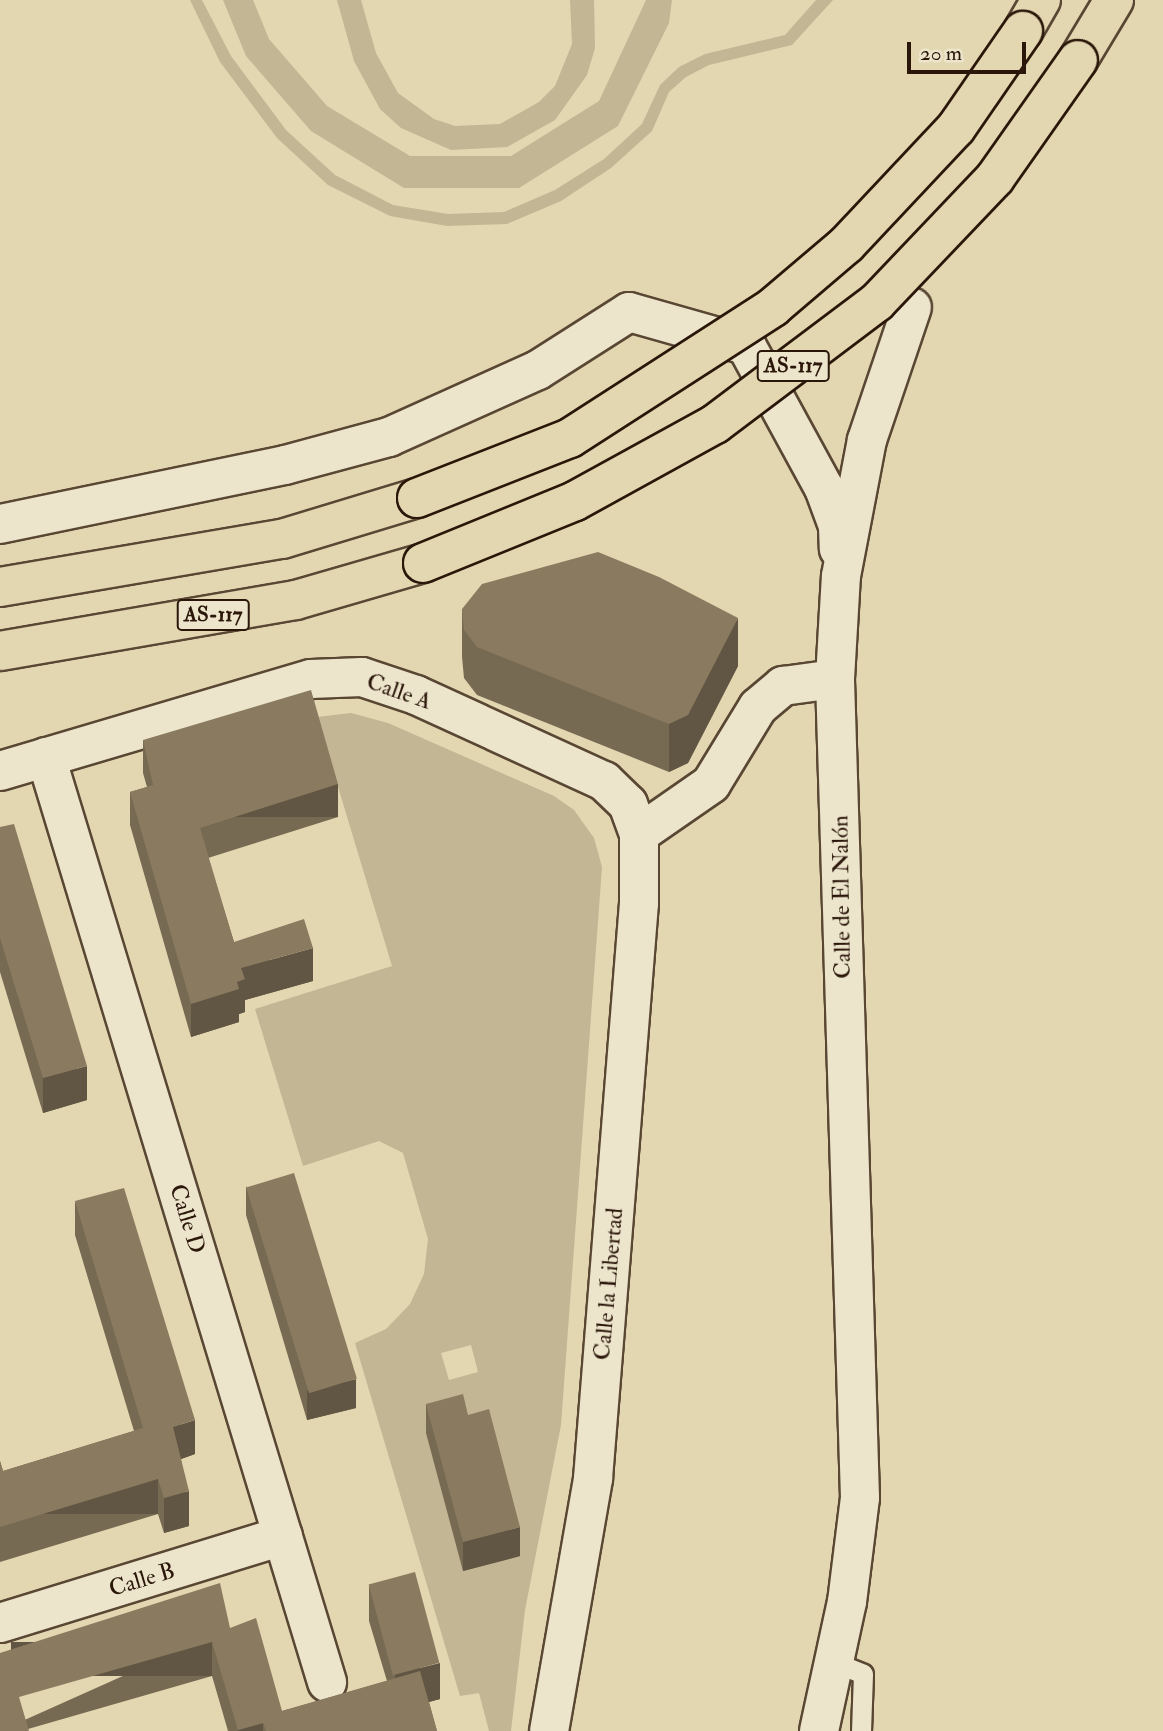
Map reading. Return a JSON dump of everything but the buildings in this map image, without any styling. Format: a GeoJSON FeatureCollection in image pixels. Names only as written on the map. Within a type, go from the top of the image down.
{"type":"FeatureCollection","features":[{"type":"Feature","properties":{"kind":"highway","name":"AS-117"},"geometry":{"type":"LineString","coordinates":[[0,651],[296,600],[423,563],[575,501],[715,425],[877,302],[995,178],[1078,60],[1114,0]]}},
{"type":"Feature","properties":{"kind":"highway","name":"AS-117"},"geometry":{"type":"LineString","coordinates":[[0,587],[282,539],[417,498],[570,438],[773,307],[847,244],[956,128],[1032,15]]}},
{"type":"Feature","properties":{"kind":"street","name":"Calle de El Nalón"},"geometry":{"type":"LineString","coordinates":[[819,1731],[847,1602],[860,1498],[835,678],[841,576],[867,440],[912,307]]}},
{"type":"Feature","properties":{"kind":"street"},"geometry":{"type":"LineString","coordinates":[[0,524],[285,466],[389,437],[538,370],[629,312],[746,345],[824,488],[838,526],[841,576]]}},
{"type":"Feature","properties":{"kind":"street","name":"Calle A"},"geometry":{"type":"LineString","coordinates":[[0,771],[311,679],[362,677],[416,695],[604,781],[628,804],[639,834]]}},
{"type":"Feature","properties":{"kind":"street"},"geometry":{"type":"LineString","coordinates":[[639,834],[710,784],[758,707],[783,686],[835,678]]}},
{"type":"Feature","properties":{"kind":"street","name":"Calle D"},"geometry":{"type":"LineString","coordinates":[[46,757],[327,1682]]}},
{"type":"Feature","properties":{"kind":"street","name":"Calle la Libertad"},"geometry":{"type":"LineString","coordinates":[[549,1731],[593,1479],[634,994],[639,834]]}},
{"type":"Feature","properties":{"kind":"street","name":"Calle B"},"geometry":{"type":"LineString","coordinates":[[0,1623],[283,1536]]}},
{"type":"Feature","properties":{"kind":"lane"},"geometry":{"type":"LineString","coordinates":[[834,1662],[863,1674],[862,1731]]}},
{"type":"Feature","properties":{"kind":"shaded area"},"geometry":{"type":"Polygon","coordinates":[[[190,0],[202,0],[231,56],[286,130],[335,175],[393,205],[448,214],[504,212],[555,190],[604,159],[642,124],[660,85],[679,67],[705,54],[785,35],[816,0],[833,0],[792,45],[709,65],[686,77],[669,92],[652,131],[611,168],[561,201],[507,224],[447,226],[390,216],[328,185],[277,138],[220,62],[190,0]]]}},
{"type":"Feature","properties":{"kind":"shaded area"},"geometry":{"type":"Polygon","coordinates":[[[223,0],[253,0],[269,39],[327,106],[410,156],[511,156],[599,101],[646,0],[672,0],[669,23],[618,126],[519,188],[404,188],[311,131],[246,56],[223,0]]]}},
{"type":"Feature","properties":{"kind":"shaded area"},"geometry":{"type":"Polygon","coordinates":[[[337,0],[361,0],[376,53],[398,93],[434,119],[455,126],[500,124],[539,102],[555,86],[572,44],[570,0],[594,0],[595,48],[587,75],[555,120],[507,147],[451,150],[401,128],[380,109],[354,61],[337,0]]]}},
{"type":"Feature","properties":{"kind":"shaded area"},"geometry":{"type":"Polygon","coordinates":[[[351,713],[388,723],[554,796],[574,810],[594,838],[602,867],[561,1425],[525,1610],[511,1731],[489,1731],[479,1693],[460,1696],[355,1343],[386,1329],[410,1304],[424,1274],[428,1239],[403,1153],[379,1141],[303,1166],[255,1009],[392,966],[317,717],[351,713]],[[471,1345],[441,1353],[449,1380],[478,1372],[471,1345]]]}}]}
